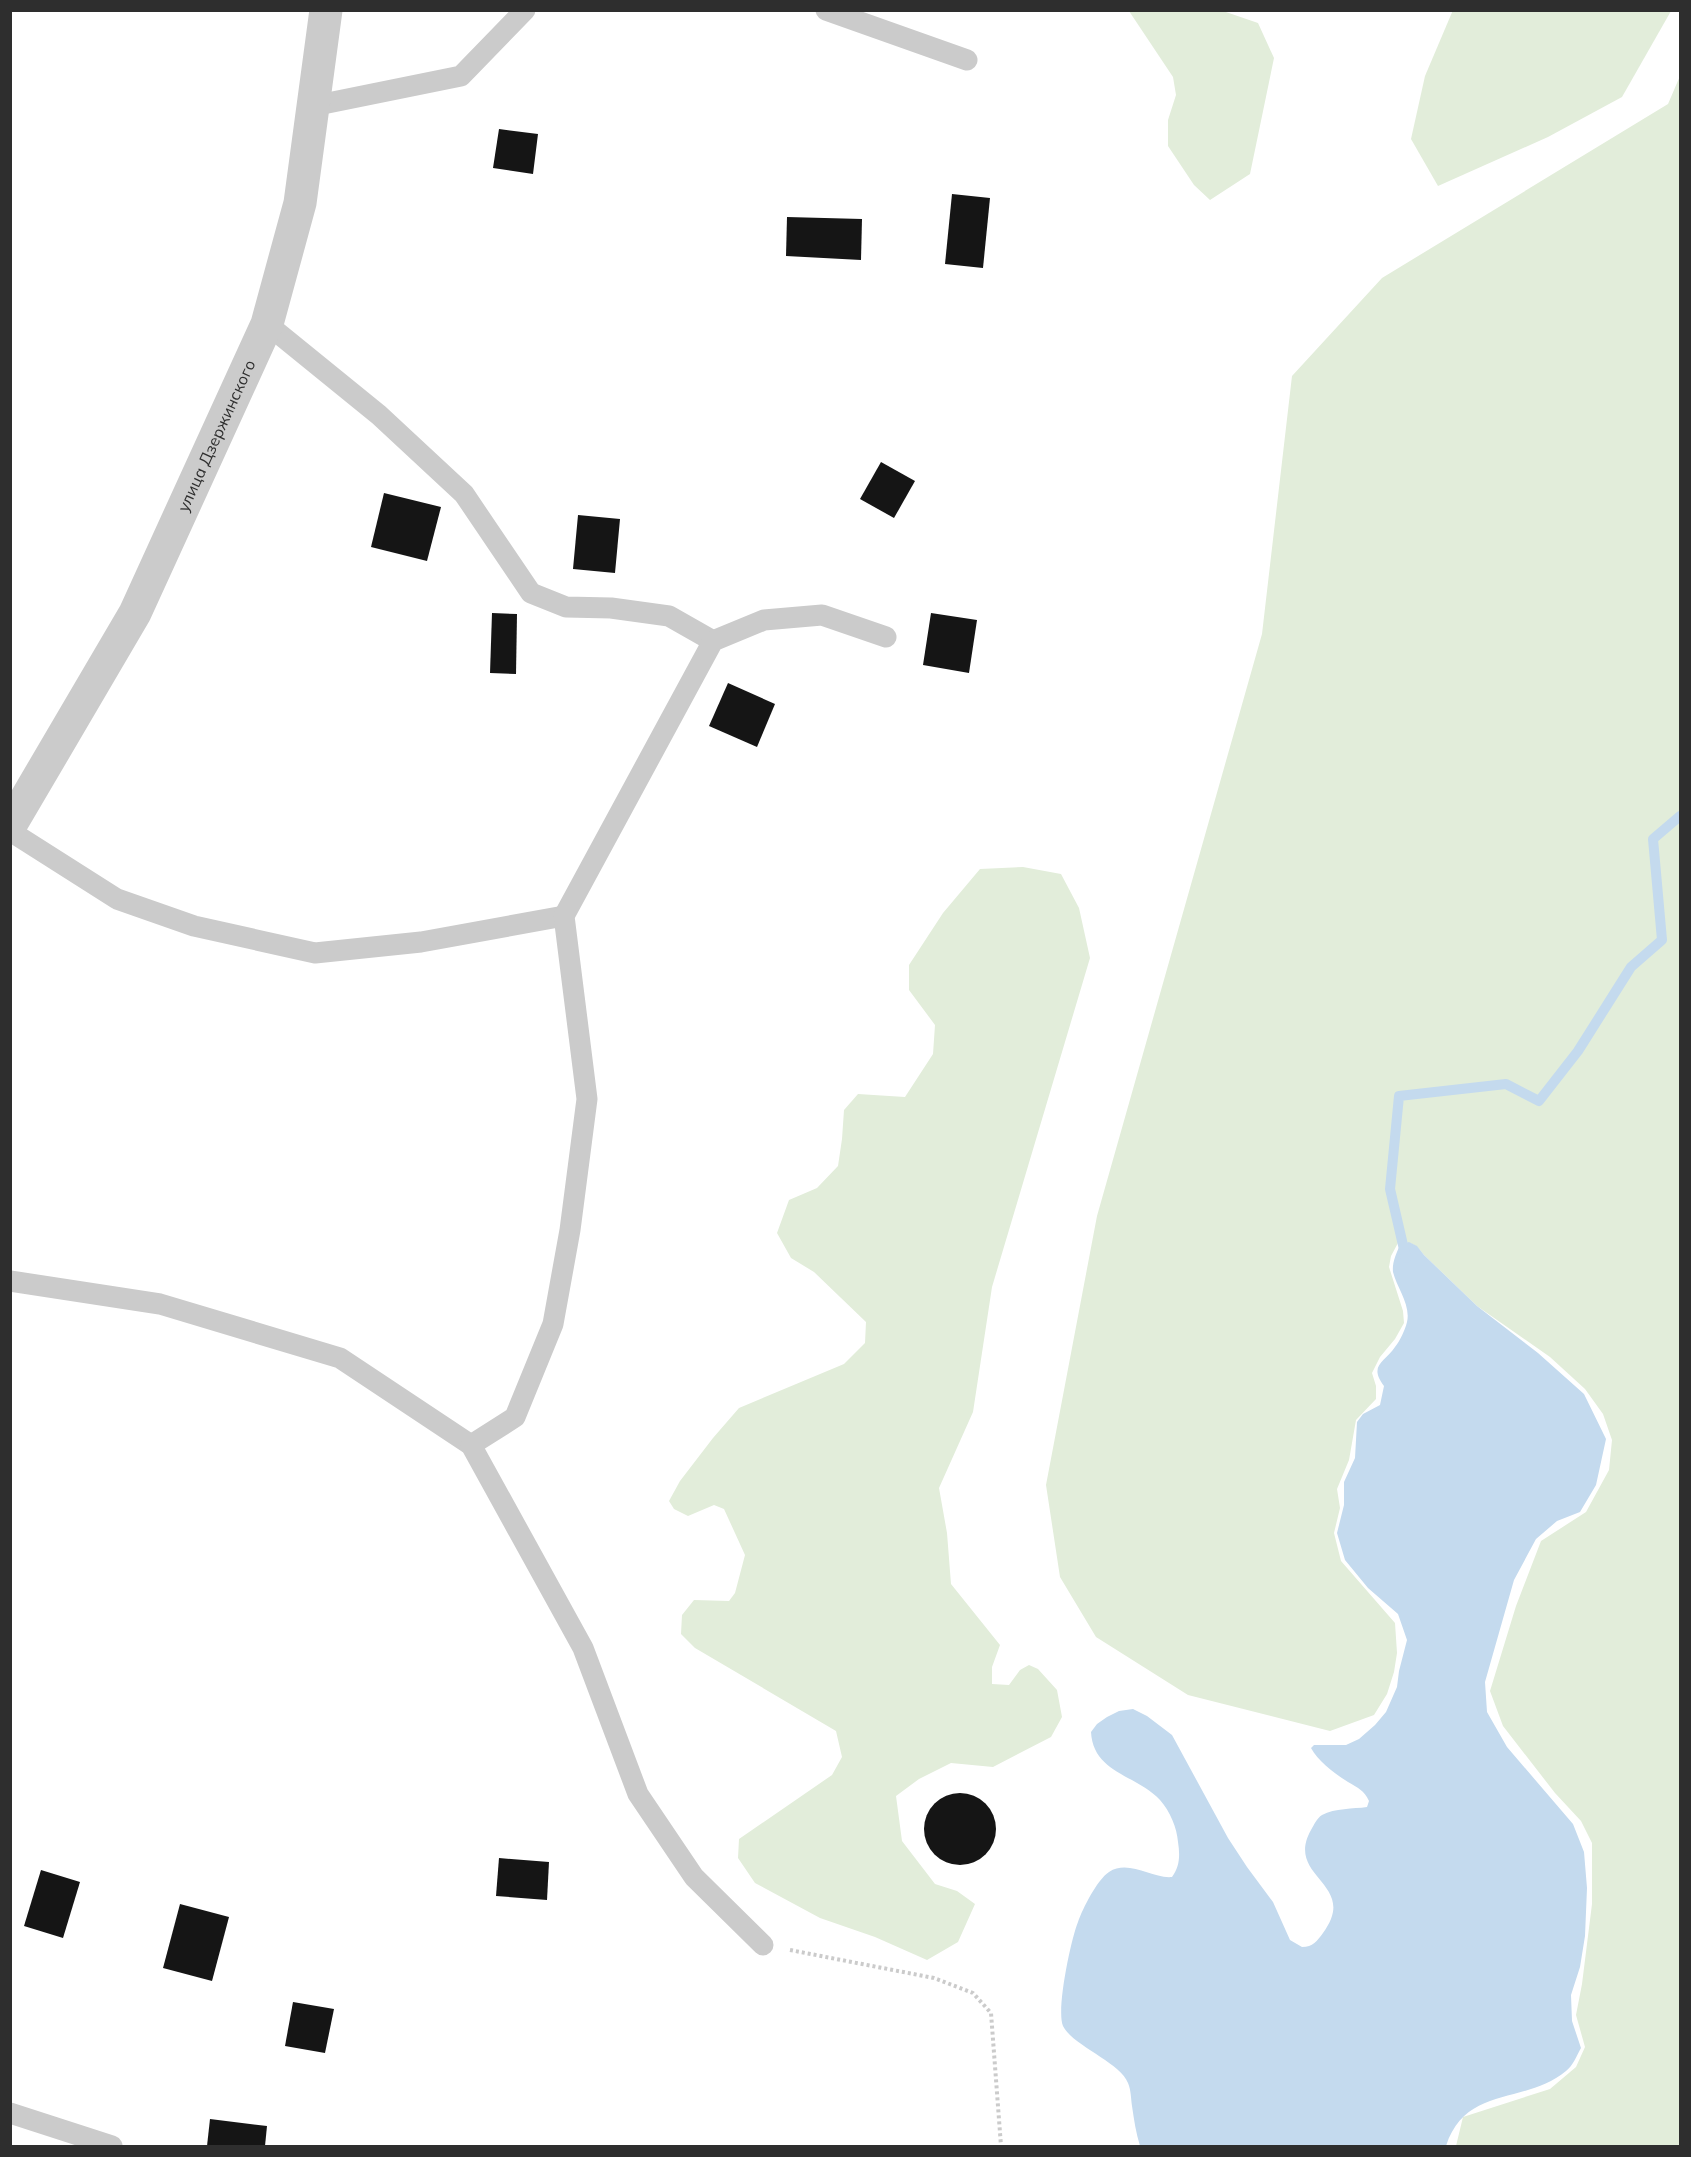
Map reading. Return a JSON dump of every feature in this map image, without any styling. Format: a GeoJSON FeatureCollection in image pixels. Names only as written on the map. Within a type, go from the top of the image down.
{"type":"FeatureCollection","features":[{"type":"Feature","properties":{"kind":"street","name":"улица Дзержинского"},"geometry":{"type":"LineString","coordinates":[[10,826],[135,613],[267,324],[300,203],[326,10]]}},
{"type":"Feature","properties":{"kind":"lane"},"geometry":{"type":"LineString","coordinates":[[313,106],[461,76],[525,10]]}},
{"type":"Feature","properties":{"kind":"lane"},"geometry":{"type":"LineString","coordinates":[[826,10],[967,60]]}},
{"type":"Feature","properties":{"kind":"lane"},"geometry":{"type":"LineString","coordinates":[[267,324],[379,415],[464,494],[531,593],[566,607],[611,608],[669,616],[713,641]]}},
{"type":"Feature","properties":{"kind":"lane"},"geometry":{"type":"LineString","coordinates":[[471,1445],[515,1417],[553,1324],[570,1230],[587,1099],[564,916],[713,641],[764,620],[822,615],[886,637]]}},
{"type":"Feature","properties":{"kind":"lane"},"geometry":{"type":"LineString","coordinates":[[10,831],[117,899],[194,926],[315,953],[421,942],[564,916]]}},
{"type":"Feature","properties":{"kind":"lane"},"geometry":{"type":"LineString","coordinates":[[10,1281],[160,1304],[340,1358],[471,1445],[583,1648],[638,1794],[694,1876],[763,1944]]}},
{"type":"Feature","properties":{"kind":"lane"},"geometry":{"type":"LineString","coordinates":[[10,2113],[112,2146]]}},
{"type":"Feature","properties":{"kind":"path"},"geometry":{"type":"LineString","coordinates":[[763,1944],[934,1978],[973,1993],[991,2013],[1001,2146]]}},
{"type":"Feature","properties":{"kind":"green space"},"geometry":{"type":"Polygon","coordinates":[[[1453,10],[1671,11],[1622,97],[1548,137],[1438,186],[1411,139],[1425,76],[1453,10]]]}},
{"type":"Feature","properties":{"kind":"green space"},"geometry":{"type":"Polygon","coordinates":[[[1129,11],[1223,11],[1258,23],[1274,58],[1250,174],[1210,200],[1194,185],[1168,146],[1168,120],[1176,95],[1173,77],[1129,11]]]}},
{"type":"Feature","properties":{"kind":"green space"},"geometry":{"type":"Polygon","coordinates":[[[1680,76],[1680,2146],[1456,2146],[1463,2117],[1550,2089],[1576,2067],[1585,2047],[1576,2015],[1592,1904],[1592,1843],[1581,1821],[1555,1793],[1503,1726],[1490,1691],[1516,1606],[1541,1541],[1586,1512],[1609,1470],[1612,1440],[1603,1414],[1585,1389],[1550,1357],[1477,1306],[1416,1246],[1410,1243],[1398,1243],[1391,1256],[1389,1267],[1403,1311],[1404,1323],[1395,1339],[1380,1357],[1372,1373],[1376,1386],[1376,1399],[1356,1420],[1349,1460],[1337,1489],[1340,1508],[1334,1533],[1341,1561],[1395,1623],[1397,1653],[1387,1694],[1374,1715],[1330,1731],[1188,1695],[1096,1637],[1060,1577],[1046,1485],[1097,1216],[1262,634],[1292,376],[1382,278],[1668,104],[1680,76]]]}},
{"type":"Feature","properties":{"kind":"green space"},"geometry":{"type":"Polygon","coordinates":[[[1023,867],[1061,874],[1079,908],[1090,958],[992,1287],[973,1412],[939,1488],[947,1533],[951,1584],[1000,1645],[992,1667],[992,1684],[1009,1685],[1020,1670],[1029,1665],[1038,1669],[1057,1690],[1062,1717],[1051,1737],[993,1767],[951,1763],[919,1779],[896,1796],[902,1841],[935,1884],[957,1891],[975,1904],[958,1942],[927,1960],[875,1937],[820,1918],[755,1883],[738,1858],[739,1839],[832,1775],[842,1757],[836,1731],[695,1648],[681,1634],[682,1615],[694,1600],[729,1601],[735,1593],[745,1555],[724,1509],[714,1505],[688,1516],[674,1509],[669,1501],[680,1481],[739,1408],[844,1364],[865,1343],[866,1322],[814,1272],[791,1258],[777,1233],[789,1200],[817,1188],[838,1166],[844,1110],[858,1094],[905,1097],[933,1054],[935,1025],[909,990],[909,965],[943,913],[980,869],[1023,867]]]}},
{"type":"Feature","properties":{"kind":"water"},"geometry":{"type":"Polygon","coordinates":[[[1409,1242],[1417,1246],[1477,1306],[1538,1353],[1584,1394],[1606,1439],[1596,1485],[1580,1512],[1557,1521],[1536,1539],[1514,1580],[1485,1682],[1487,1712],[1507,1747],[1573,1824],[1584,1852],[1587,1888],[1585,1936],[1580,1967],[1571,1995],[1572,2021],[1581,2048],[1568,2069],[1550,2081],[1482,2104],[1467,2113],[1455,2127],[1446,2146],[1140,2146],[1128,2083],[1116,2068],[1068,2033],[1061,2018],[1061,2005],[1068,1958],[1075,1931],[1087,1902],[1100,1881],[1109,1872],[1124,1868],[1172,1877],[1178,1865],[1179,1847],[1175,1825],[1164,1804],[1151,1792],[1108,1765],[1099,1756],[1091,1732],[1107,1717],[1119,1711],[1133,1709],[1147,1716],[1172,1735],[1228,1838],[1273,1902],[1290,1940],[1302,1947],[1312,1945],[1317,1941],[1332,1916],[1333,1903],[1328,1891],[1307,1859],[1305,1846],[1311,1830],[1322,1815],[1338,1810],[1367,1807],[1369,1801],[1365,1794],[1327,1767],[1311,1748],[1314,1745],[1346,1745],[1359,1739],[1375,1725],[1386,1712],[1397,1687],[1407,1640],[1398,1614],[1368,1588],[1345,1560],[1337,1533],[1344,1505],[1344,1482],[1355,1458],[1357,1422],[1363,1414],[1380,1405],[1384,1386],[1379,1379],[1378,1368],[1399,1342],[1407,1322],[1407,1309],[1393,1269],[1400,1245],[1409,1242]]]}},
{"type":"Feature","properties":{"kind":"building"},"geometry":{"type":"Polygon","coordinates":[[[499,129],[538,134],[533,174],[493,168],[499,129]]]}},
{"type":"Feature","properties":{"kind":"building"},"geometry":{"type":"Polygon","coordinates":[[[952,194],[990,198],[983,268],[945,264],[952,194]]]}},
{"type":"Feature","properties":{"kind":"building"},"geometry":{"type":"Polygon","coordinates":[[[787,217],[862,219],[861,260],[786,256],[787,217]]]}},
{"type":"Feature","properties":{"kind":"building"},"geometry":{"type":"Polygon","coordinates":[[[881,462],[915,481],[894,518],[860,499],[881,462]]]}},
{"type":"Feature","properties":{"kind":"building"},"geometry":{"type":"Polygon","coordinates":[[[384,493],[441,507],[427,561],[371,547],[384,493]]]}},
{"type":"Feature","properties":{"kind":"building"},"geometry":{"type":"Polygon","coordinates":[[[578,515],[620,519],[615,573],[573,569],[578,515]]]}},
{"type":"Feature","properties":{"kind":"building"},"geometry":{"type":"Polygon","coordinates":[[[492,613],[517,614],[516,674],[490,673],[492,613]]]}},
{"type":"Feature","properties":{"kind":"building"},"geometry":{"type":"Polygon","coordinates":[[[931,613],[977,620],[969,673],[923,665],[931,613]]]}},
{"type":"Feature","properties":{"kind":"building"},"geometry":{"type":"Polygon","coordinates":[[[728,683],[775,704],[757,747],[709,726],[728,683]]]}},
{"type":"Feature","properties":{"kind":"building"},"geometry":{"type":"Polygon","coordinates":[[[960,1793],[980,1799],[990,1809],[996,1829],[990,1849],[980,1859],[960,1865],[940,1859],[930,1849],[924,1829],[930,1809],[940,1799],[960,1793]]]}},
{"type":"Feature","properties":{"kind":"building"},"geometry":{"type":"Polygon","coordinates":[[[499,1858],[549,1862],[547,1900],[496,1896],[499,1858]]]}},
{"type":"Feature","properties":{"kind":"building"},"geometry":{"type":"Polygon","coordinates":[[[41,1870],[80,1882],[63,1938],[24,1926],[41,1870]]]}},
{"type":"Feature","properties":{"kind":"building"},"geometry":{"type":"Polygon","coordinates":[[[180,1904],[229,1917],[212,1981],[163,1968],[180,1904]]]}},
{"type":"Feature","properties":{"kind":"building"},"geometry":{"type":"Polygon","coordinates":[[[293,2002],[334,2009],[325,2053],[285,2046],[293,2002]]]}},
{"type":"Feature","properties":{"kind":"building"},"geometry":{"type":"Polygon","coordinates":[[[210,2119],[267,2126],[265,2146],[207,2146],[210,2119]]]}},
{"type":"Feature","properties":{"kind":"waterway"},"geometry":{"type":"LineString","coordinates":[[1406,1258],[1390,1189],[1399,1096],[1506,1084],[1539,1101],[1578,1051],[1631,967],[1662,940],[1653,839],[1680,816]]}}]}
